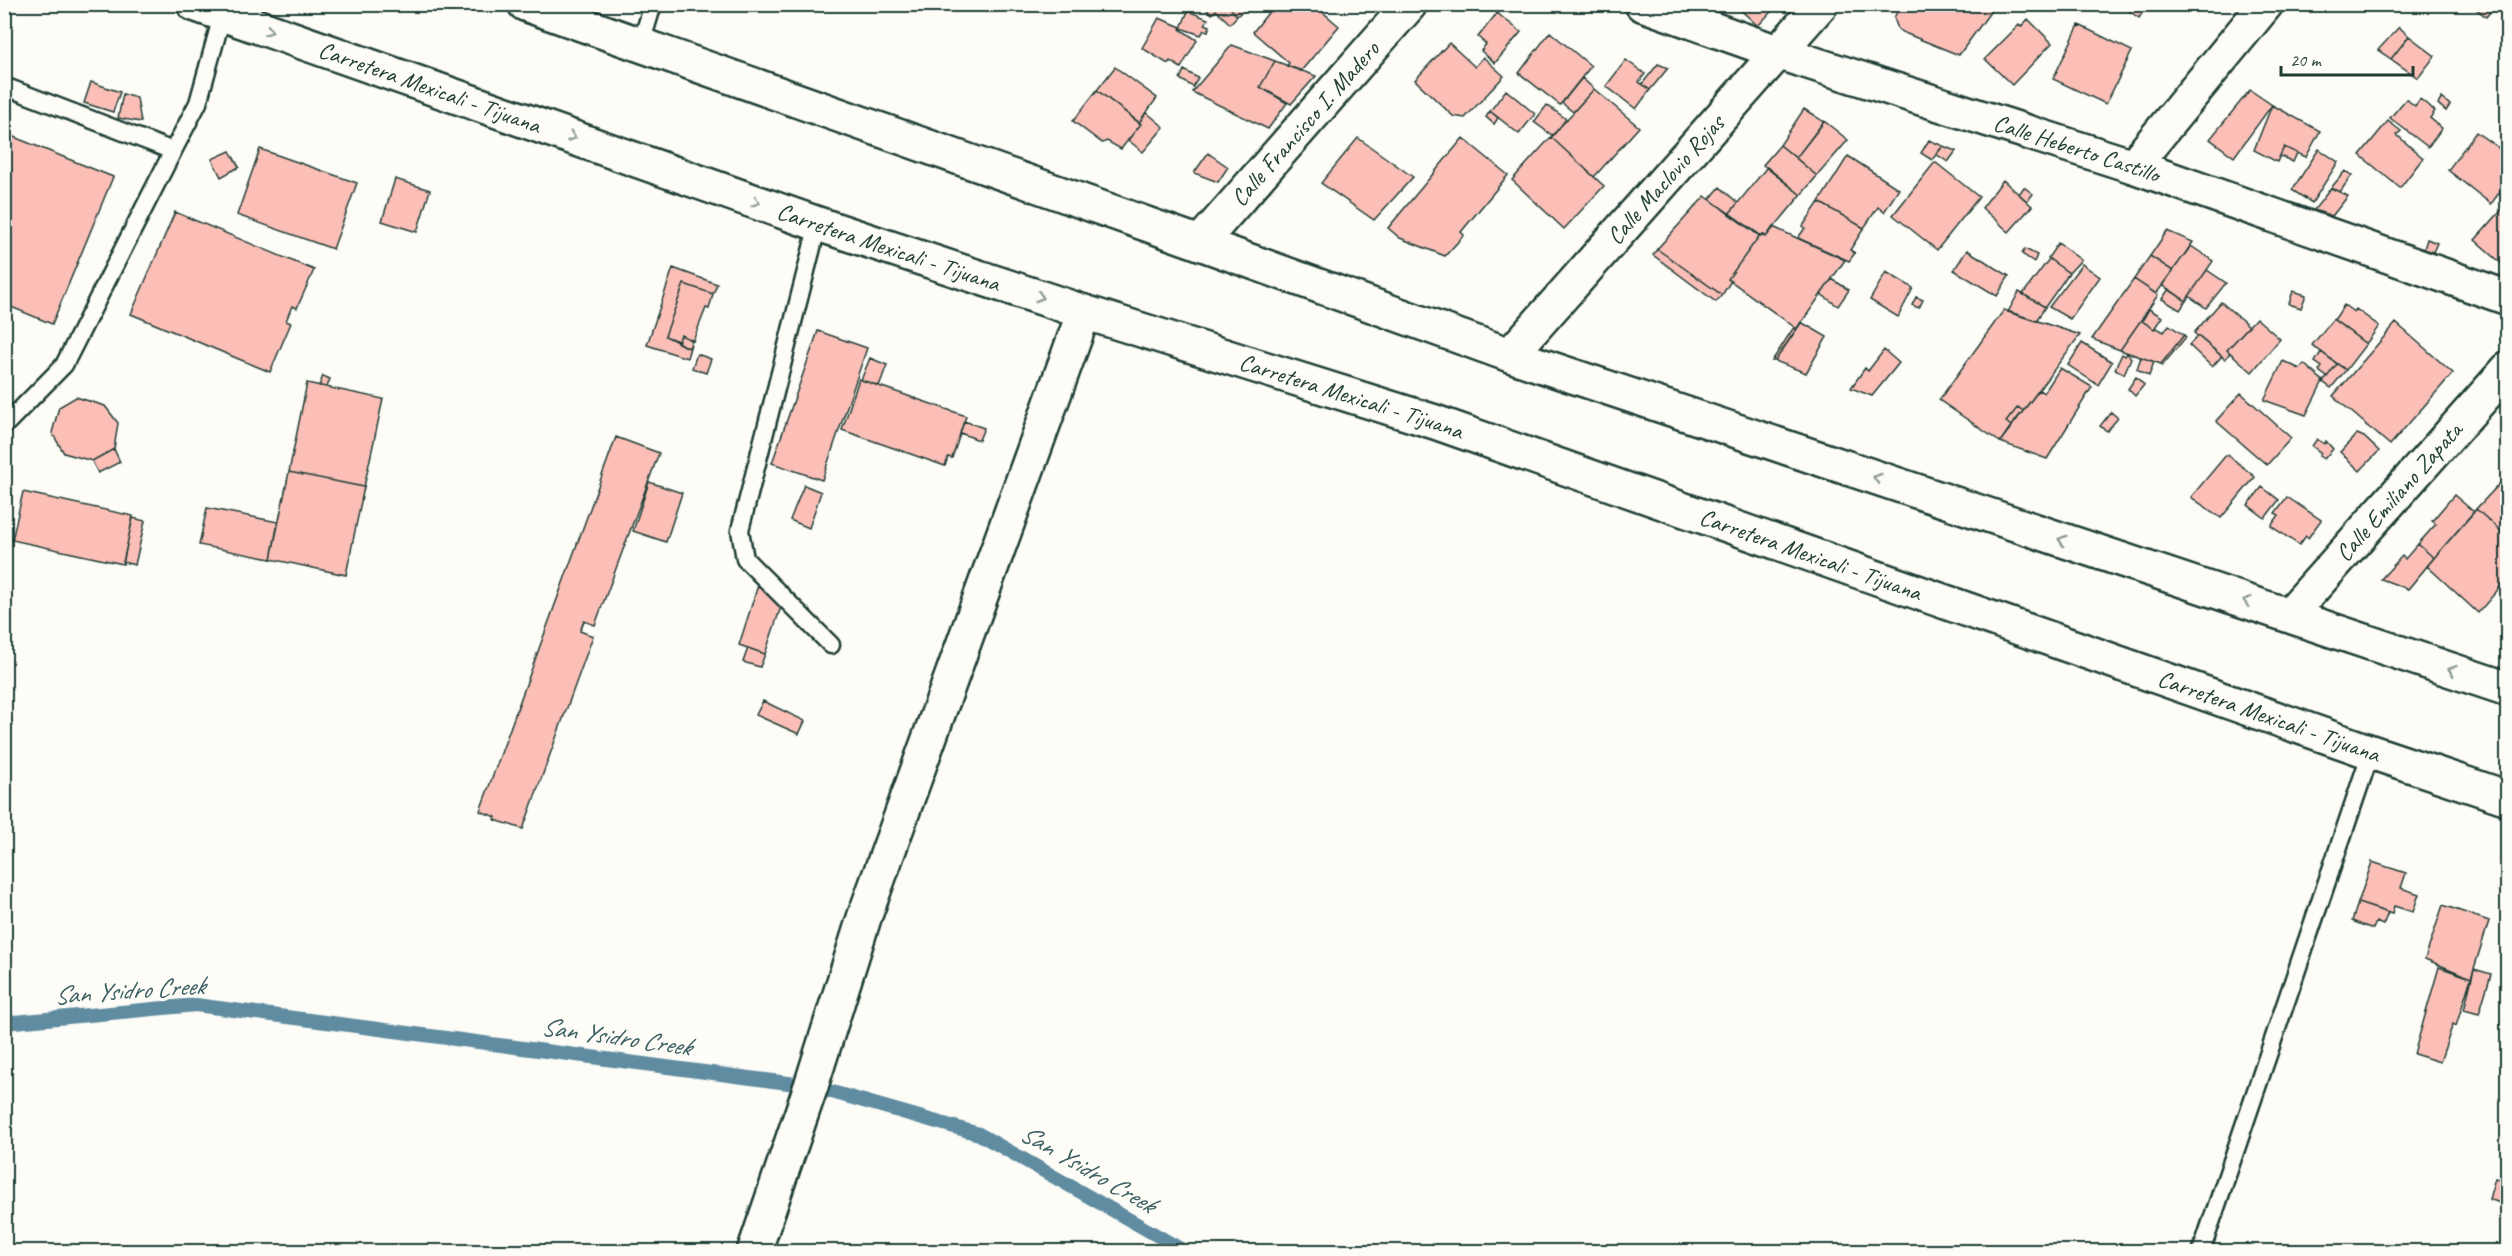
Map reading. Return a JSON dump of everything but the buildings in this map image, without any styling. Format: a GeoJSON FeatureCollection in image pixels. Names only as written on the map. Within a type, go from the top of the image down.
{"type":"FeatureCollection","features":[{"type":"Feature","properties":{"kind":"main road"},"geometry":{"type":"LineString","coordinates":[[525,4],[1510,355],[2508,689]]}},
{"type":"Feature","properties":{"kind":"main road","name":"Calle Francisco I. Madero"},"geometry":{"type":"LineString","coordinates":[[1200,243],[1410,4]]}},
{"type":"Feature","properties":{"kind":"main road","name":"Calle Heberto Castillo"},"geometry":{"type":"LineString","coordinates":[[1642,4],[1777,52],[2133,166],[2508,298]]}},
{"type":"Feature","properties":{"kind":"main road","name":"Calle Maclovio Rojas"},"geometry":{"type":"LineString","coordinates":[[1510,355],[1821,4]]}},
{"type":"Feature","properties":{"kind":"main road"},"geometry":{"type":"LineString","coordinates":[[2133,166],[2266,4]]}},
{"type":"Feature","properties":{"kind":"main road","name":"Carretera Mexicali - Tijuana"},"geometry":{"type":"LineString","coordinates":[[214,8],[818,224],[1084,312],[1435,422],[2371,752],[2508,798]]}},
{"type":"Feature","properties":{"kind":"main road"},"geometry":{"type":"LineString","coordinates":[[754,1251],[811,1086],[864,918],[1084,312]]}},
{"type":"Feature","properties":{"kind":"main road","name":"Calle Emiliano Zapata"},"geometry":{"type":"LineString","coordinates":[[2289,615],[2508,369]]}},
{"type":"Feature","properties":{"kind":"lane"},"geometry":{"type":"LineString","coordinates":[[640,46],[653,4]]}},
{"type":"Feature","properties":{"kind":"lane"},"geometry":{"type":"LineString","coordinates":[[6,423],[64,365],[198,103],[214,8]]}},
{"type":"Feature","properties":{"kind":"lane"},"geometry":{"type":"LineString","coordinates":[[4,86],[173,151]]}},
{"type":"Feature","properties":{"kind":"lane"},"geometry":{"type":"LineString","coordinates":[[818,224],[740,530],[745,560],[831,645]]}},
{"type":"Feature","properties":{"kind":"lane"},"geometry":{"type":"LineString","coordinates":[[2201,1251],[2371,752]]}},
{"type":"Feature","properties":{"kind":"waterway","name":"San Ysidro Creek"},"geometry":{"type":"LineString","coordinates":[[4,1023],[196,1005],[811,1086],[979,1134],[1186,1252]]}}]}
